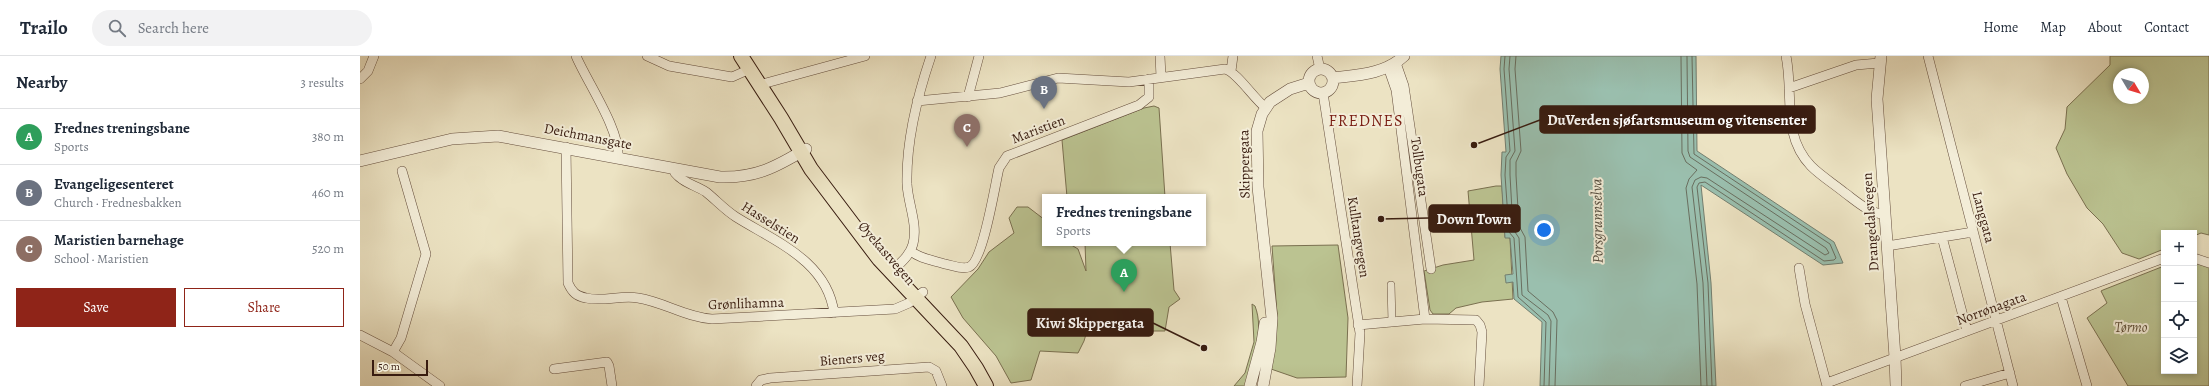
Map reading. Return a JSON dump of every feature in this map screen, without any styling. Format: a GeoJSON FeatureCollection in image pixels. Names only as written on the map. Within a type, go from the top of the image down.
{"type":"FeatureCollection","features":[{"type":"Feature","properties":{"kind":"main road","name":"Øyekastvegen"},"geometry":{"type":"LineString","coordinates":[[741,56],[803,150],[865,228],[894,269],[919,296],[960,346],[976,368],[986,386]]}},
{"type":"Feature","properties":{"kind":"main road","name":"Øyekastvegen"},"geometry":{"type":"LineString","coordinates":[[919,296],[961,334],[995,386]]}},
{"type":"Feature","properties":{"kind":"street"},"geometry":{"type":"LineString","coordinates":[[360,79],[368,71],[374,56]]}},
{"type":"Feature","properties":{"kind":"street"},"geometry":{"type":"LineString","coordinates":[[576,56],[609,123],[618,145],[618,158]]}},
{"type":"Feature","properties":{"kind":"street"},"geometry":{"type":"LineString","coordinates":[[647,56],[669,66],[732,77],[750,69]]}},
{"type":"Feature","properties":{"kind":"street"},"geometry":{"type":"LineString","coordinates":[[766,83],[865,56]]}},
{"type":"Feature","properties":{"kind":"street"},"geometry":{"type":"LineString","coordinates":[[894,269],[911,250],[915,234],[908,194],[910,136],[917,101],[931,56]]}},
{"type":"Feature","properties":{"kind":"street"},"geometry":{"type":"LineString","coordinates":[[968,97],[979,56]]}},
{"type":"Feature","properties":{"kind":"street"},"geometry":{"type":"LineString","coordinates":[[1160,56],[1161,77]]}},
{"type":"Feature","properties":{"kind":"street"},"geometry":{"type":"LineString","coordinates":[[1230,71],[1233,56]]}},
{"type":"Feature","properties":{"kind":"street"},"geometry":{"type":"LineString","coordinates":[[1317,56],[1320,68]]}},
{"type":"Feature","properties":{"kind":"street"},"geometry":{"type":"LineString","coordinates":[[1786,56],[1791,125],[1794,141],[1802,156],[1812,167],[1859,203],[1878,214],[1884,214]]}},
{"type":"Feature","properties":{"kind":"street","name":"Langgata"},"geometry":{"type":"LineString","coordinates":[[1928,56],[2013,386]]}},
{"type":"Feature","properties":{"kind":"street"},"geometry":{"type":"LineString","coordinates":[[1789,88],[1862,59],[1880,60]]}},
{"type":"Feature","properties":{"kind":"street","name":"Drangedalsvegen"},"geometry":{"type":"LineString","coordinates":[[1880,60],[1877,100],[1884,214],[1896,357],[1896,386]]}},
{"type":"Feature","properties":{"kind":"street"},"geometry":{"type":"LineString","coordinates":[[1333,78],[1396,62],[1404,86],[1431,269]]}},
{"type":"Feature","properties":{"kind":"street","name":"Tollbugata"},"geometry":{"type":"LineString","coordinates":[[1396,62],[1396,90],[1426,319]]}},
{"type":"Feature","properties":{"kind":"street"},"geometry":{"type":"LineString","coordinates":[[1320,68],[1329,71],[1333,78],[1332,86],[1323,93],[1316,92],[1309,83],[1310,75],[1320,68]]}},
{"type":"Feature","properties":{"kind":"street"},"geometry":{"type":"LineString","coordinates":[[917,101],[968,97],[1017,89],[1058,78],[1129,82],[1213,70],[1230,71],[1252,96],[1266,108]]}},
{"type":"Feature","properties":{"kind":"street","name":"Maristien"},"geometry":{"type":"LineString","coordinates":[[911,250],[918,257],[965,268],[971,266],[976,262],[982,246],[999,168],[1004,159],[1038,143],[1139,105],[1149,97],[1149,79]]}},
{"type":"Feature","properties":{"kind":"street","name":"Skippergata"},"geometry":{"type":"LineString","coordinates":[[1263,386],[1272,329],[1266,273],[1256,140],[1259,120],[1266,108],[1282,93],[1309,83]]}},
{"type":"Feature","properties":{"kind":"street","name":"Kulltangvegen"},"geometry":{"type":"LineString","coordinates":[[1323,93],[1358,324],[1357,386]]}},
{"type":"Feature","properties":{"kind":"street","name":"Deichmansgate"},"geometry":{"type":"LineString","coordinates":[[360,161],[452,139],[481,136],[512,137],[720,177],[737,177],[755,175],[803,150]]}},
{"type":"Feature","properties":{"kind":"street","name":"Grønlihamna"},"geometry":{"type":"LineString","coordinates":[[566,147],[568,283],[571,290],[575,294],[588,299],[629,297],[640,298],[700,318],[895,309],[919,296]]}},
{"type":"Feature","properties":{"kind":"street","name":"Hasselstien"},"geometry":{"type":"LineString","coordinates":[[676,169],[675,173],[679,178],[699,188],[736,217],[792,251],[811,266],[832,298],[834,313]]}},
{"type":"Feature","properties":{"kind":"street"},"geometry":{"type":"LineString","coordinates":[[393,352],[401,338],[426,254],[402,171]]}},
{"type":"Feature","properties":{"kind":"street"},"geometry":{"type":"LineString","coordinates":[[1887,246],[1974,232]]}},
{"type":"Feature","properties":{"kind":"street"},"geometry":{"type":"LineString","coordinates":[[1942,237],[1967,331]]}},
{"type":"Feature","properties":{"kind":"street","name":"Norrønagata"},"geometry":{"type":"LineString","coordinates":[[1827,385],[1896,357],[2161,259]]}},
{"type":"Feature","properties":{"kind":"street"},"geometry":{"type":"LineString","coordinates":[[2197,259],[2209,263]]}},
{"type":"Feature","properties":{"kind":"street"},"geometry":{"type":"LineString","coordinates":[[1799,268],[1805,304],[1827,385]]}},
{"type":"Feature","properties":{"kind":"street","name":"Skippergata"},"geometry":{"type":"LineString","coordinates":[[1250,386],[1264,334],[1266,273]]}},
{"type":"Feature","properties":{"kind":"street"},"geometry":{"type":"LineString","coordinates":[[1391,285],[1392,322]]}},
{"type":"Feature","properties":{"kind":"street"},"geometry":{"type":"LineString","coordinates":[[2061,297],[2087,386]]}},
{"type":"Feature","properties":{"kind":"street"},"geometry":{"type":"LineString","coordinates":[[1358,324],[1426,319],[1473,319],[1478,321],[1482,332],[1479,386]]}},
{"type":"Feature","properties":{"kind":"street"},"geometry":{"type":"LineString","coordinates":[[360,334],[393,352],[440,386]]}},
{"type":"Feature","properties":{"kind":"street"},"geometry":{"type":"LineString","coordinates":[[554,369],[607,362],[612,386]]}},
{"type":"Feature","properties":{"kind":"street","name":"Bieners veg"},"geometry":{"type":"LineString","coordinates":[[756,386],[761,380],[770,378],[929,367],[936,371],[942,386]]}},
{"type":"Feature","properties":{"kind":"street"},"geometry":{"type":"LineString","coordinates":[[1966,386],[2010,373]]}},
{"type":"Feature","properties":{"kind":"green space"},"geometry":{"type":"Polygon","coordinates":[[[2110,56],[2209,56],[2209,235],[2201,233],[2197,235],[2197,230],[2161,230],[2161,250],[2139,259],[2122,253],[2103,224],[2087,208],[2067,174],[2056,148],[2065,129],[2067,107],[2110,65],[2110,56]]]}},
{"type":"Feature","properties":{"kind":"green space"},"geometry":{"type":"Polygon","coordinates":[[[1154,106],[1159,108],[1165,194],[1067,194],[1062,140],[1144,108],[1154,106]]]}},
{"type":"Feature","properties":{"kind":"green space"},"geometry":{"type":"Polygon","coordinates":[[[1502,186],[1505,237],[1510,238],[1513,299],[1482,302],[1456,308],[1449,314],[1433,314],[1430,310],[1424,271],[1443,265],[1474,260],[1468,191],[1502,186]]]}},
{"type":"Feature","properties":{"kind":"green space"},"geometry":{"type":"Polygon","coordinates":[[[1017,207],[1028,207],[1042,218],[1042,246],[1073,246],[1078,249],[1086,271],[1085,246],[1170,246],[1174,290],[1180,299],[1169,307],[1165,331],[1136,331],[1090,321],[1084,341],[1078,353],[1040,351],[1031,380],[1011,383],[996,356],[963,318],[951,297],[978,269],[989,252],[1014,233],[1009,218],[1017,207]]]}},
{"type":"Feature","properties":{"kind":"green space"},"geometry":{"type":"Polygon","coordinates":[[[1338,245],[1348,318],[1346,377],[1297,378],[1271,369],[1277,314],[1272,246],[1338,245]]]}},
{"type":"Feature","properties":{"kind":"green space","name":"Tørmo"},"geometry":{"type":"Polygon","coordinates":[[[2197,259],[2209,261],[2209,386],[2128,386],[2087,318],[2107,303],[2101,291],[2161,267],[2161,374],[2197,374],[2197,259]]]}},
{"type":"Feature","properties":{"kind":"green space"},"geometry":{"type":"Polygon","coordinates":[[[1252,304],[1255,306],[1259,326],[1254,357],[1245,386],[1234,386],[1245,373],[1254,342],[1252,304]]]}},
{"type":"Feature","properties":{"kind":"water","name":"Porsgrunnselva"},"geometry":{"type":"Polygon","coordinates":[[[1501,56],[1696,56],[1697,151],[1834,242],[1843,263],[1823,265],[1701,185],[1711,283],[1716,386],[1540,386],[1542,322],[1514,299],[1513,282],[1506,283],[1505,275],[1513,274],[1510,238],[1505,238],[1501,175],[1502,152],[1506,152],[1500,69],[1501,56]]]}},
{"type":"Feature","properties":{"kind":"place","name":"Evangeligesenteret"},"geometry":{"type":"Point","coordinates":[1044,109]}},
{"type":"Feature","properties":{"kind":"place","name":"DuVerden sjøfartsmuseum og vitensenter"},"geometry":{"type":"Point","coordinates":[1474,145]}},
{"type":"Feature","properties":{"kind":"place","name":"Maristien barnehage"},"geometry":{"type":"Point","coordinates":[967,147]}},
{"type":"Feature","properties":{"kind":"place","name":"Down Town"},"geometry":{"type":"Point","coordinates":[1381,219]}},
{"type":"Feature","properties":{"kind":"place","name":"Frednes treningsbane"},"geometry":{"type":"Point","coordinates":[1124,292]}},
{"type":"Feature","properties":{"kind":"place","name":"Kiwi Skippergata"},"geometry":{"type":"Point","coordinates":[1204,348]}},
{"type":"Feature","properties":{"kind":"district","name":"FREDNES"},"geometry":{"type":"Point","coordinates":[1366,120]}}]}
